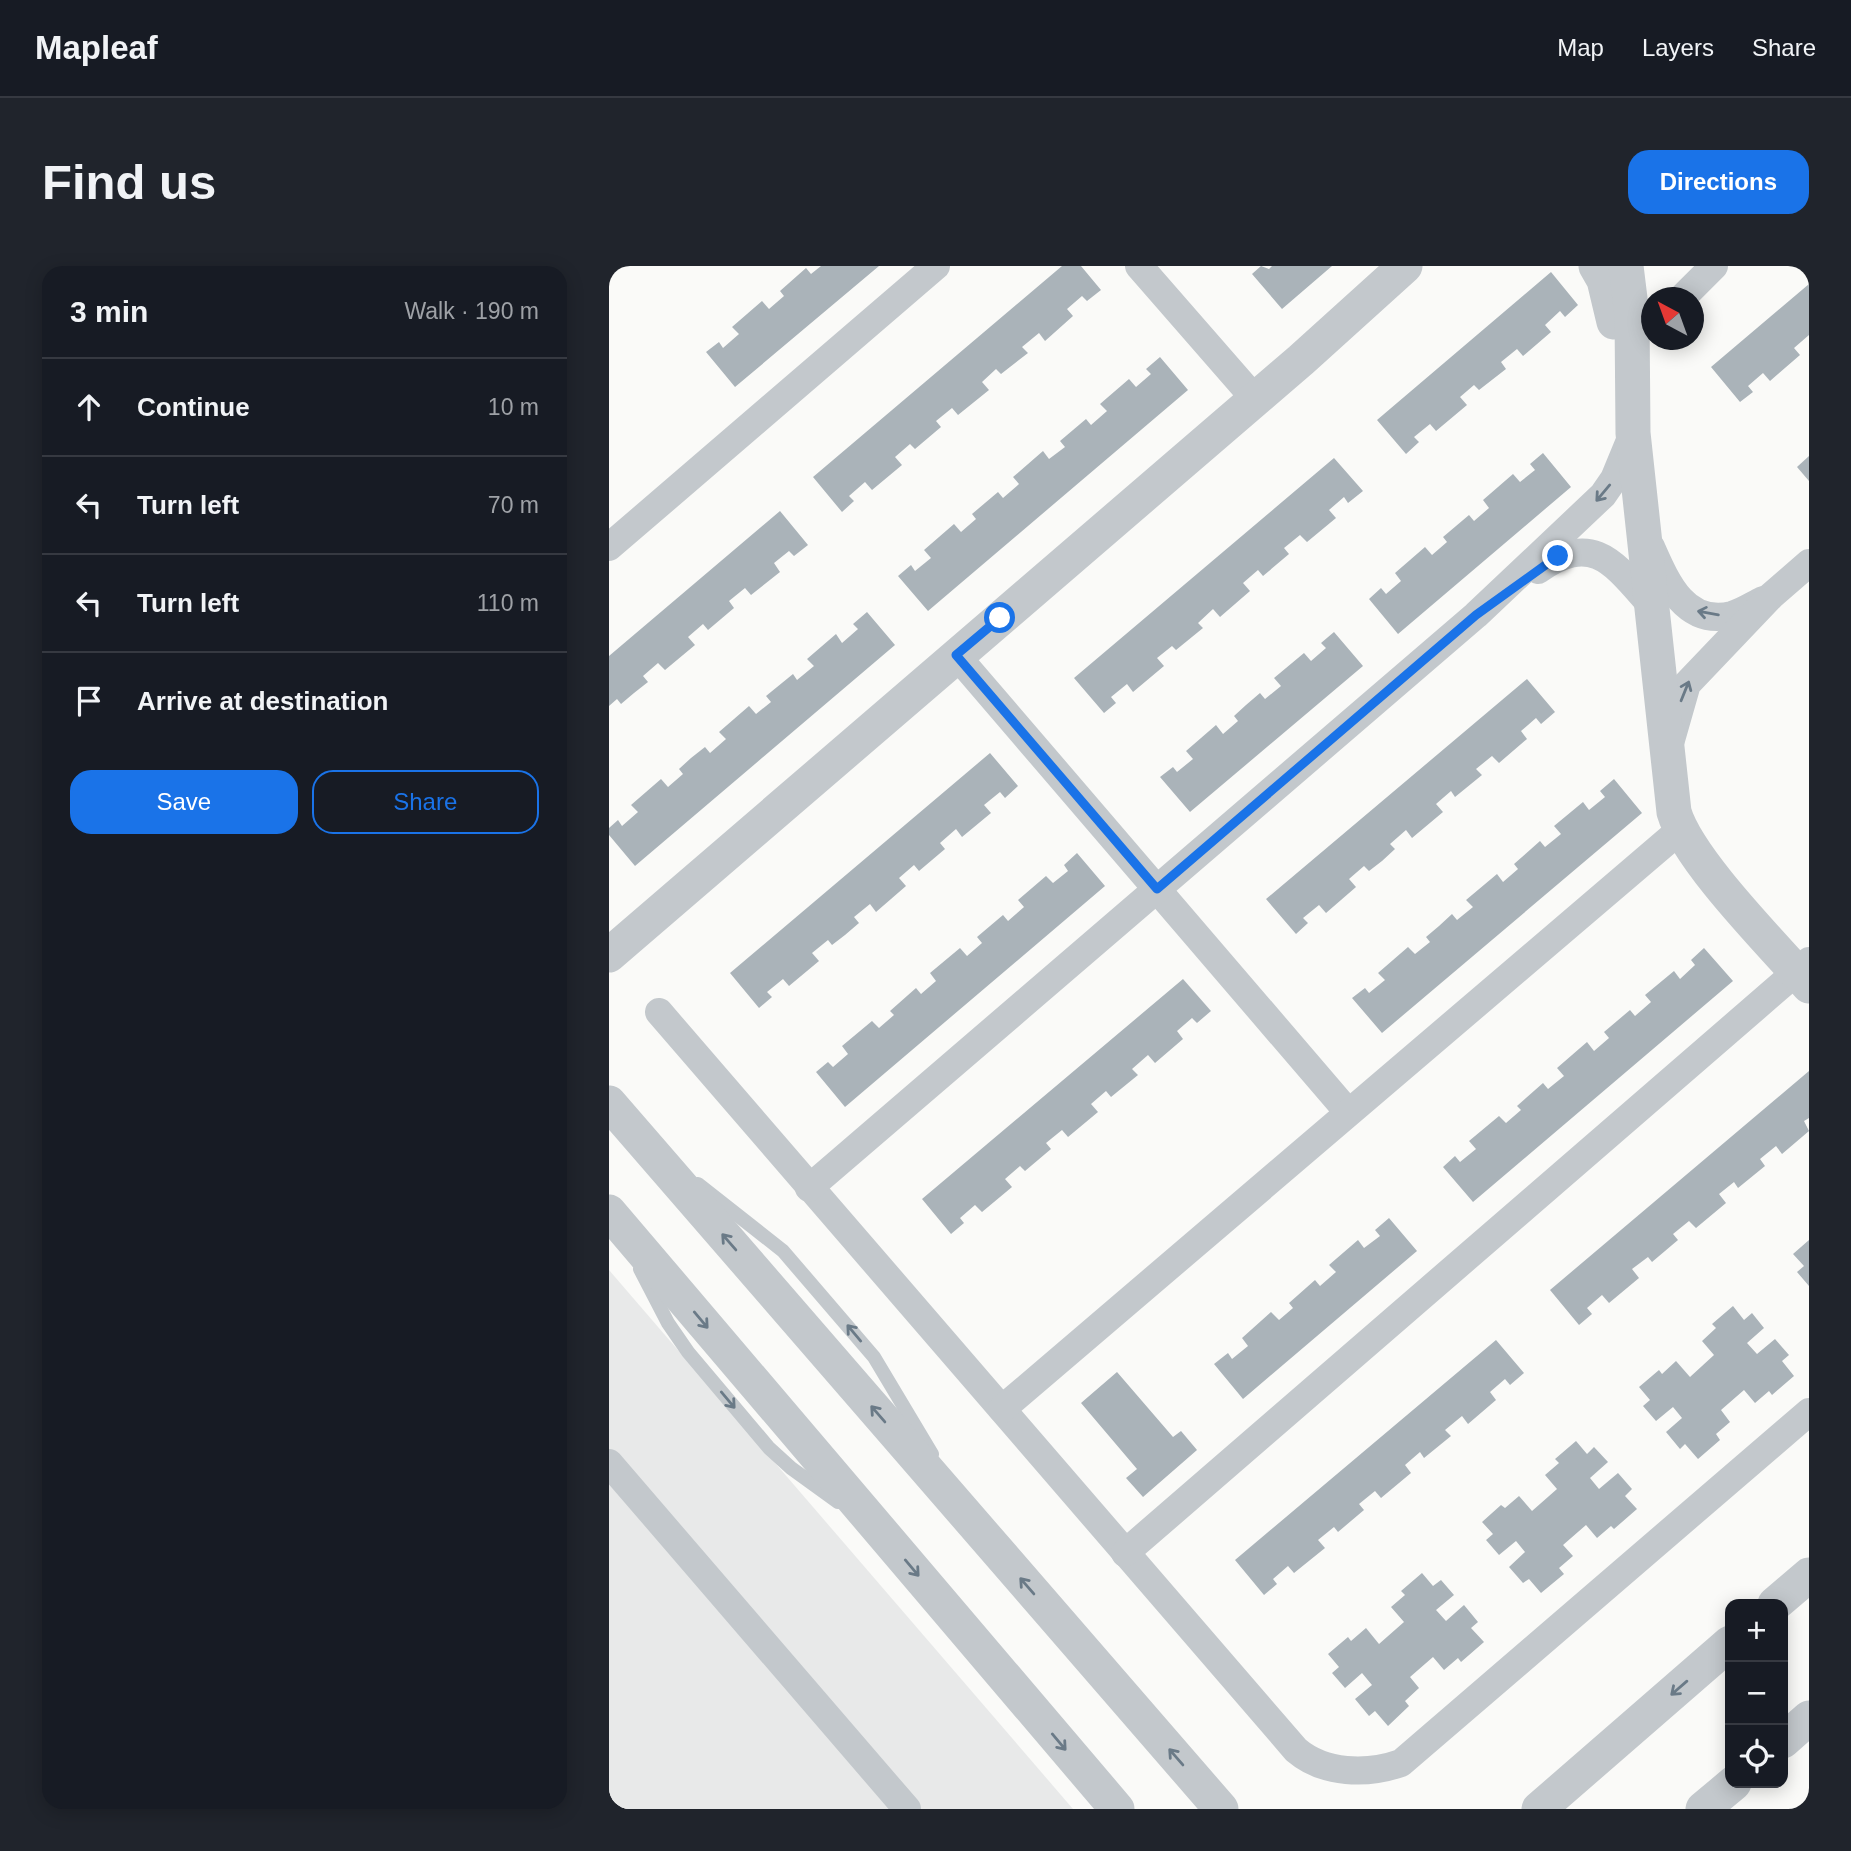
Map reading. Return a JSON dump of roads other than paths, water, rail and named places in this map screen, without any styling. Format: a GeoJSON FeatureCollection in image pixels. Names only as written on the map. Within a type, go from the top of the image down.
{"type":"FeatureCollection","features":[{"type":"Feature","properties":{"kind":"street"},"geometry":{"type":"LineString","coordinates":[[609,547],[936,266]]}},
{"type":"Feature","properties":{"kind":"street"},"geometry":{"type":"LineString","coordinates":[[1139,266],[1255,399]]}},
{"type":"Feature","properties":{"kind":"street"},"geometry":{"type":"LineString","coordinates":[[1596,266],[1604,280],[1633,422]]}},
{"type":"Feature","properties":{"kind":"street"},"geometry":{"type":"LineString","coordinates":[[1125,1553],[1805,973],[1679,831],[1667,757],[1633,422],[1632,315],[1626,266]]}},
{"type":"Feature","properties":{"kind":"street"},"geometry":{"type":"LineString","coordinates":[[1693,287],[1714,266]]}},
{"type":"Feature","properties":{"kind":"street"},"geometry":{"type":"LineString","coordinates":[[609,955],[1406,271]]}},
{"type":"Feature","properties":{"kind":"street"},"geometry":{"type":"LineString","coordinates":[[809,1188],[1476,615],[1603,495],[1614,479],[1633,422],[1644,350]]}},
{"type":"Feature","properties":{"kind":"street"},"geometry":{"type":"LineString","coordinates":[[1644,531],[1674,594],[1688,608],[1707,615],[1732,615],[1772,596]]}},
{"type":"Feature","properties":{"kind":"street"},"geometry":{"type":"LineString","coordinates":[[1476,615],[1558,556],[1580,551],[1603,555],[1651,605]]}},
{"type":"Feature","properties":{"kind":"street"},"geometry":{"type":"LineString","coordinates":[[1667,757],[1687,684],[1772,596],[1809,564]]}},
{"type":"Feature","properties":{"kind":"street"},"geometry":{"type":"LineString","coordinates":[[956,655],[1349,1112]]}},
{"type":"Feature","properties":{"kind":"street"},"geometry":{"type":"LineString","coordinates":[[1002,1409],[1679,831]]}},
{"type":"Feature","properties":{"kind":"street"},"geometry":{"type":"LineString","coordinates":[[659,1012],[1296,1750],[1311,1763],[1333,1768],[1384,1769],[1401,1763],[1809,1412]]}},
{"type":"Feature","properties":{"kind":"street"},"geometry":{"type":"LineString","coordinates":[[609,1103],[1221,1809]]}},
{"type":"Feature","properties":{"kind":"street"},"geometry":{"type":"LineString","coordinates":[[612,1215],[1117,1809]]}},
{"type":"Feature","properties":{"kind":"street"},"geometry":{"type":"LineString","coordinates":[[609,1463],[907,1809]]}},
{"type":"Feature","properties":{"kind":"street"},"geometry":{"type":"LineString","coordinates":[[1781,1599],[1809,1575]]}},
{"type":"Feature","properties":{"kind":"street"},"geometry":{"type":"LineString","coordinates":[[1539,1809],[1725,1647]]}},
{"type":"Feature","properties":{"kind":"street"},"geometry":{"type":"LineString","coordinates":[[1788,1737],[1809,1718]]}},
{"type":"Feature","properties":{"kind":"street"},"geometry":{"type":"LineString","coordinates":[[1703,1809],[1728,1788]]}}]}
